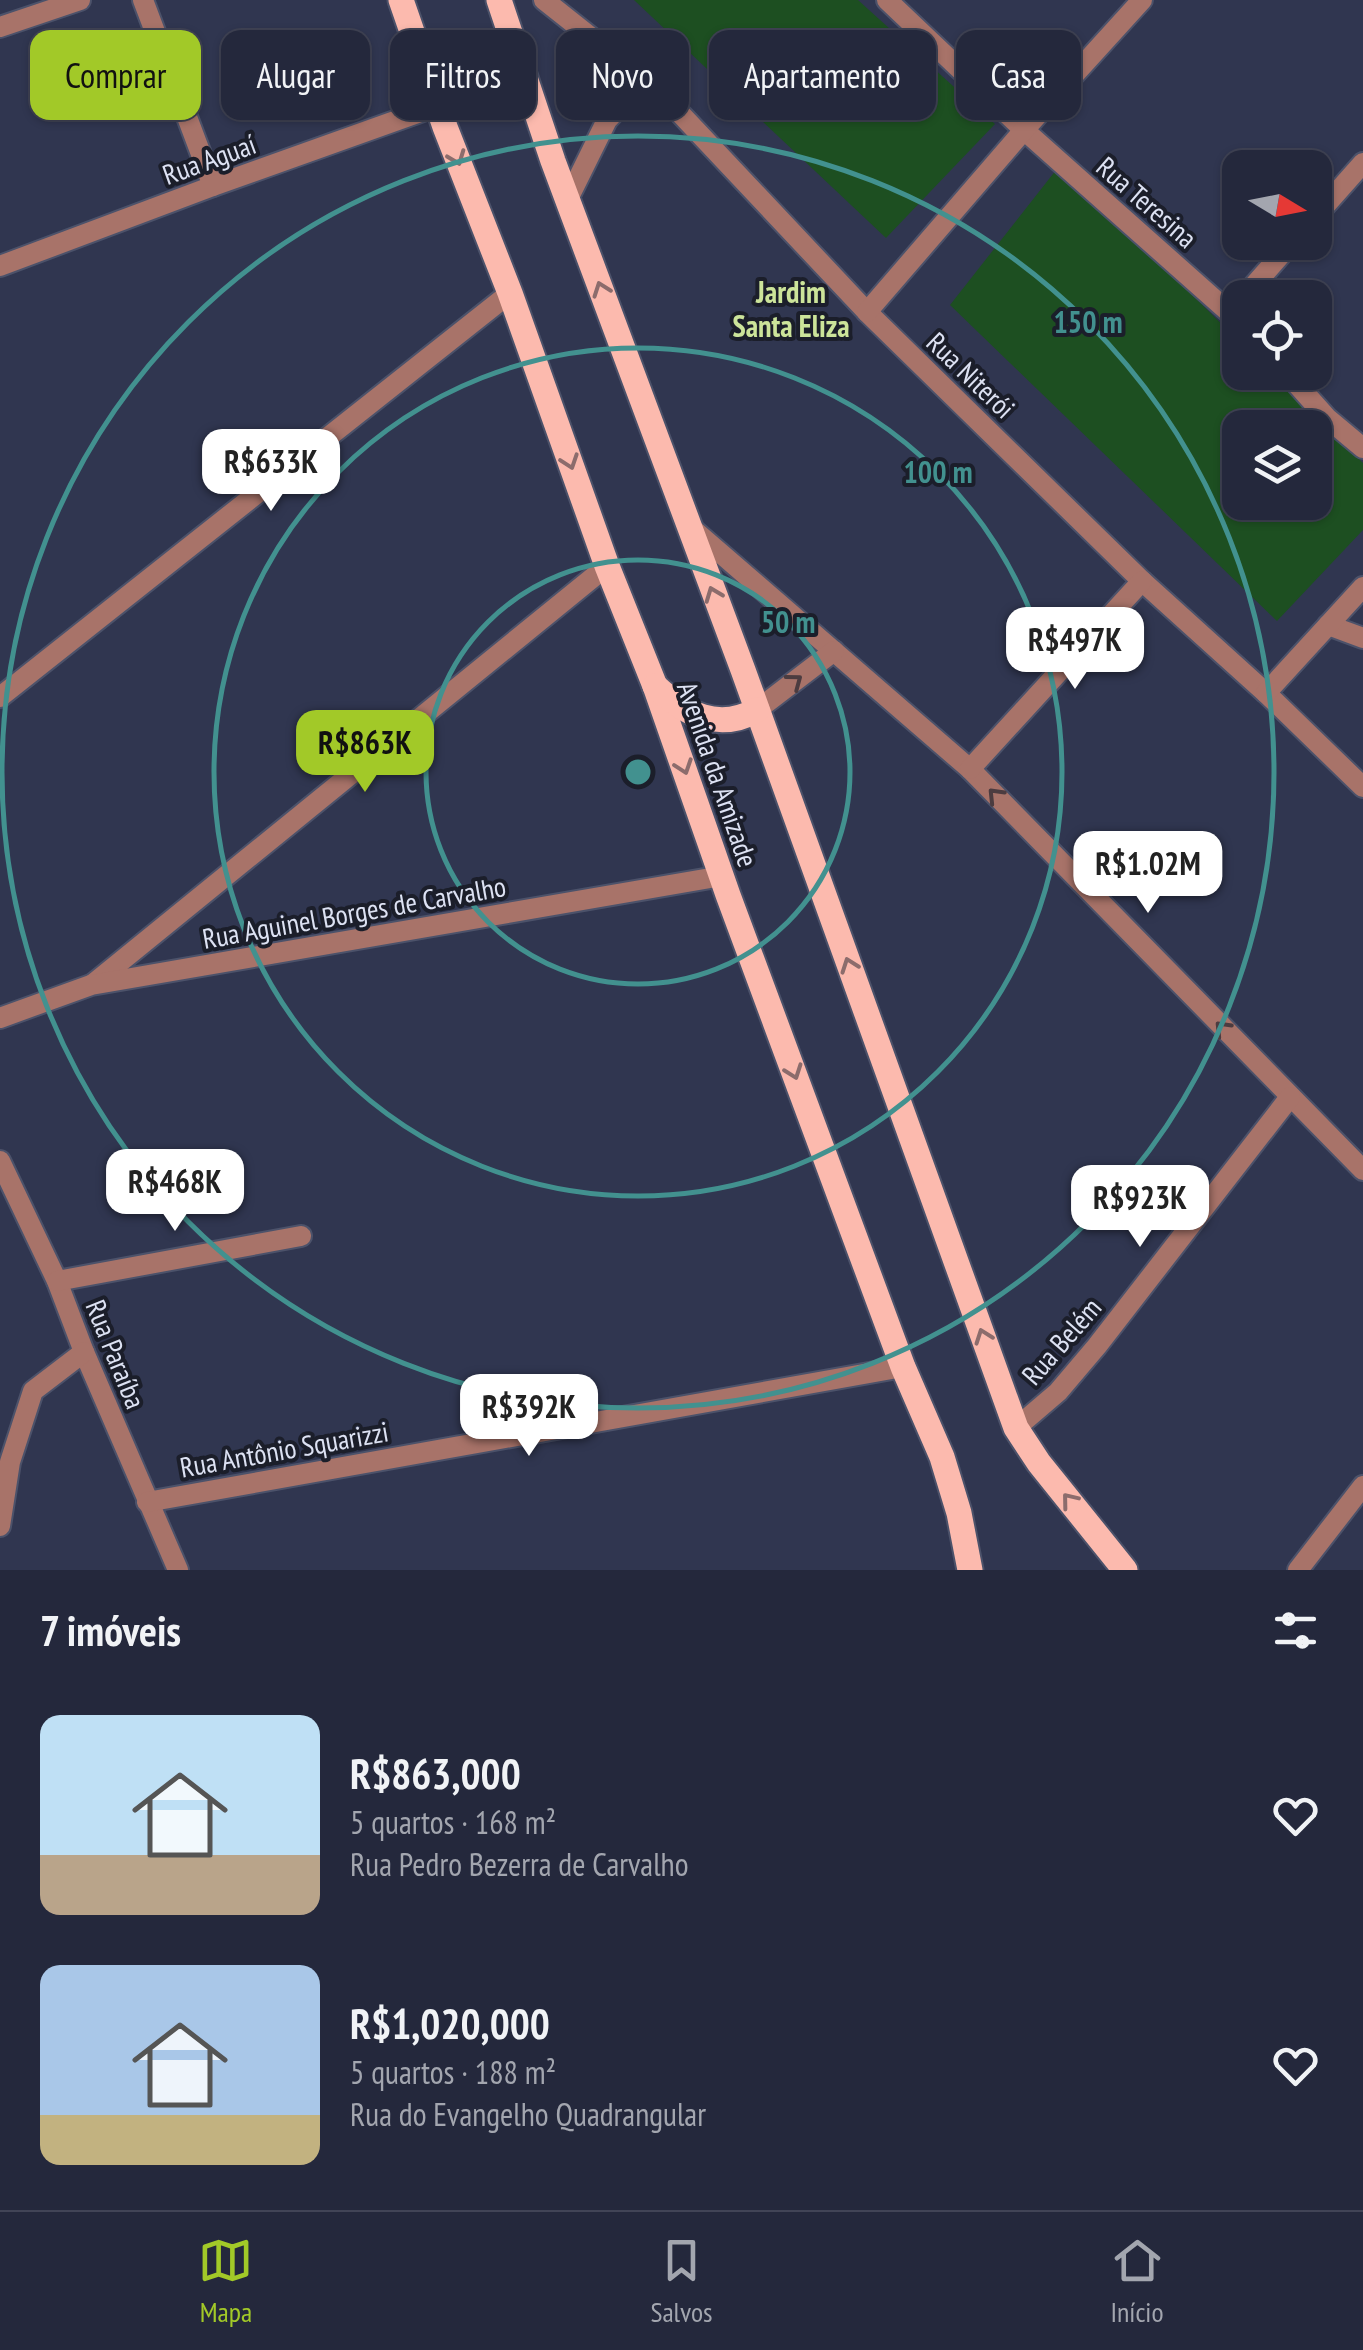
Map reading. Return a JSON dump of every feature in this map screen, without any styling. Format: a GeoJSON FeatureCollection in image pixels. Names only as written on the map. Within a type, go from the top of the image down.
{"type":"FeatureCollection","features":[{"type":"Feature","properties":{"kind":"main road","name":"Avenida da Amizade"},"geometry":{"type":"LineString","coordinates":[[401,0],[411,30]]}},
{"type":"Feature","properties":{"kind":"main road","name":"Avenida da Amizade"},"geometry":{"type":"LineString","coordinates":[[499,0],[508,30]]}},
{"type":"Feature","properties":{"kind":"main road","name":"Avenida da Amizade"},"geometry":{"type":"LineString","coordinates":[[536,113],[1016,1428],[1124,1570]]}},
{"type":"Feature","properties":{"kind":"main road","name":"Avenida da Amizade"},"geometry":{"type":"LineString","coordinates":[[443,120],[510,293],[903,1367],[942,1457],[959,1513],[970,1570]]}},
{"type":"Feature","properties":{"kind":"main road"},"geometry":{"type":"LineString","coordinates":[[655,686],[679,707],[722,721],[742,718],[757,710]]}},
{"type":"Feature","properties":{"kind":"street"},"geometry":{"type":"LineString","coordinates":[[0,27],[80,0]]}},
{"type":"Feature","properties":{"kind":"street"},"geometry":{"type":"LineString","coordinates":[[143,0],[213,186]]}},
{"type":"Feature","properties":{"kind":"street","name":"Rua Niterói"},"geometry":{"type":"LineString","coordinates":[[544,0],[582,30]]}},
{"type":"Feature","properties":{"kind":"street","name":"Rua Teresina"},"geometry":{"type":"LineString","coordinates":[[886,0],[1024,130],[1222,294]]}},
{"type":"Feature","properties":{"kind":"street"},"geometry":{"type":"LineString","coordinates":[[867,312],[1142,0]]}},
{"type":"Feature","properties":{"kind":"street","name":"Rua Aguaí"},"geometry":{"type":"LineString","coordinates":[[0,266],[213,186],[428,120]]}},
{"type":"Feature","properties":{"kind":"street"},"geometry":{"type":"LineString","coordinates":[[568,199],[607,120]]}},
{"type":"Feature","properties":{"kind":"street","name":"Rua Niterói"},"geometry":{"type":"LineString","coordinates":[[686,120],[867,312],[1142,581],[1363,787]]}},
{"type":"Feature","properties":{"kind":"street"},"geometry":{"type":"LineString","coordinates":[[1332,198],[1363,162]]}},
{"type":"Feature","properties":{"kind":"street"},"geometry":{"type":"LineString","coordinates":[[1261,280],[1278,260]]}},
{"type":"Feature","properties":{"kind":"street"},"geometry":{"type":"LineString","coordinates":[[0,696],[510,293]]}},
{"type":"Feature","properties":{"kind":"street"},"geometry":{"type":"LineString","coordinates":[[1302,390],[1326,418],[1363,448]]}},
{"type":"Feature","properties":{"kind":"street"},"geometry":{"type":"LineString","coordinates":[[687,524],[970,769],[1363,1170]]}},
{"type":"Feature","properties":{"kind":"street"},"geometry":{"type":"LineString","coordinates":[[91,985],[607,566]]}},
{"type":"Feature","properties":{"kind":"street"},"geometry":{"type":"LineString","coordinates":[[970,769],[1142,581]]}},
{"type":"Feature","properties":{"kind":"street"},"geometry":{"type":"LineString","coordinates":[[1266,693],[1363,587]]}},
{"type":"Feature","properties":{"kind":"street"},"geometry":{"type":"LineString","coordinates":[[1328,624],[1363,638]]}},
{"type":"Feature","properties":{"kind":"street"},"geometry":{"type":"LineString","coordinates":[[757,710],[834,652]]}},
{"type":"Feature","properties":{"kind":"street","name":"Rua Aguinel Borges de Carvalho"},"geometry":{"type":"LineString","coordinates":[[0,1018],[91,985],[722,876]]}},
{"type":"Feature","properties":{"kind":"street","name":"Rua Belém"},"geometry":{"type":"LineString","coordinates":[[1016,1428],[1058,1392],[1097,1346],[1290,1097]]}},
{"type":"Feature","properties":{"kind":"street","name":"Rua Paraíba"},"geometry":{"type":"LineString","coordinates":[[0,1160],[57,1281],[178,1570]]}},
{"type":"Feature","properties":{"kind":"street"},"geometry":{"type":"LineString","coordinates":[[57,1281],[301,1236]]}},
{"type":"Feature","properties":{"kind":"street"},"geometry":{"type":"LineString","coordinates":[[0,1526],[10,1462],[33,1391],[84,1352]]}},
{"type":"Feature","properties":{"kind":"street","name":"Rua Antônio Squarizzi"},"geometry":{"type":"LineString","coordinates":[[147,1502],[903,1367]]}},
{"type":"Feature","properties":{"kind":"street"},"geometry":{"type":"LineString","coordinates":[[1298,1570],[1363,1486]]}},
{"type":"Feature","properties":{"kind":"green space"},"geometry":{"type":"Polygon","coordinates":[[[634,0],[858,0],[891,30],[709,30],[709,71],[689,52],[689,30],[666,30],[634,0]]]}},
{"type":"Feature","properties":{"kind":"green space"},"geometry":{"type":"Polygon","coordinates":[[[936,71],[956,89],[956,120],[991,120],[995,124],[886,238],[761,120],[936,120],[936,71]]]}},
{"type":"Feature","properties":{"kind":"green space"},"geometry":{"type":"Polygon","coordinates":[[[1060,165],[1222,324],[1222,390],[1288,390],[1309,410],[1222,410],[1222,520],[1332,520],[1332,433],[1363,463],[1363,530],[1277,621],[950,305],[1060,165]]]}},
{"type":"Feature","properties":{"kind":"district","name":"Jardim Santa Eliza"},"geometry":{"type":"Point","coordinates":[791,308]}}]}
